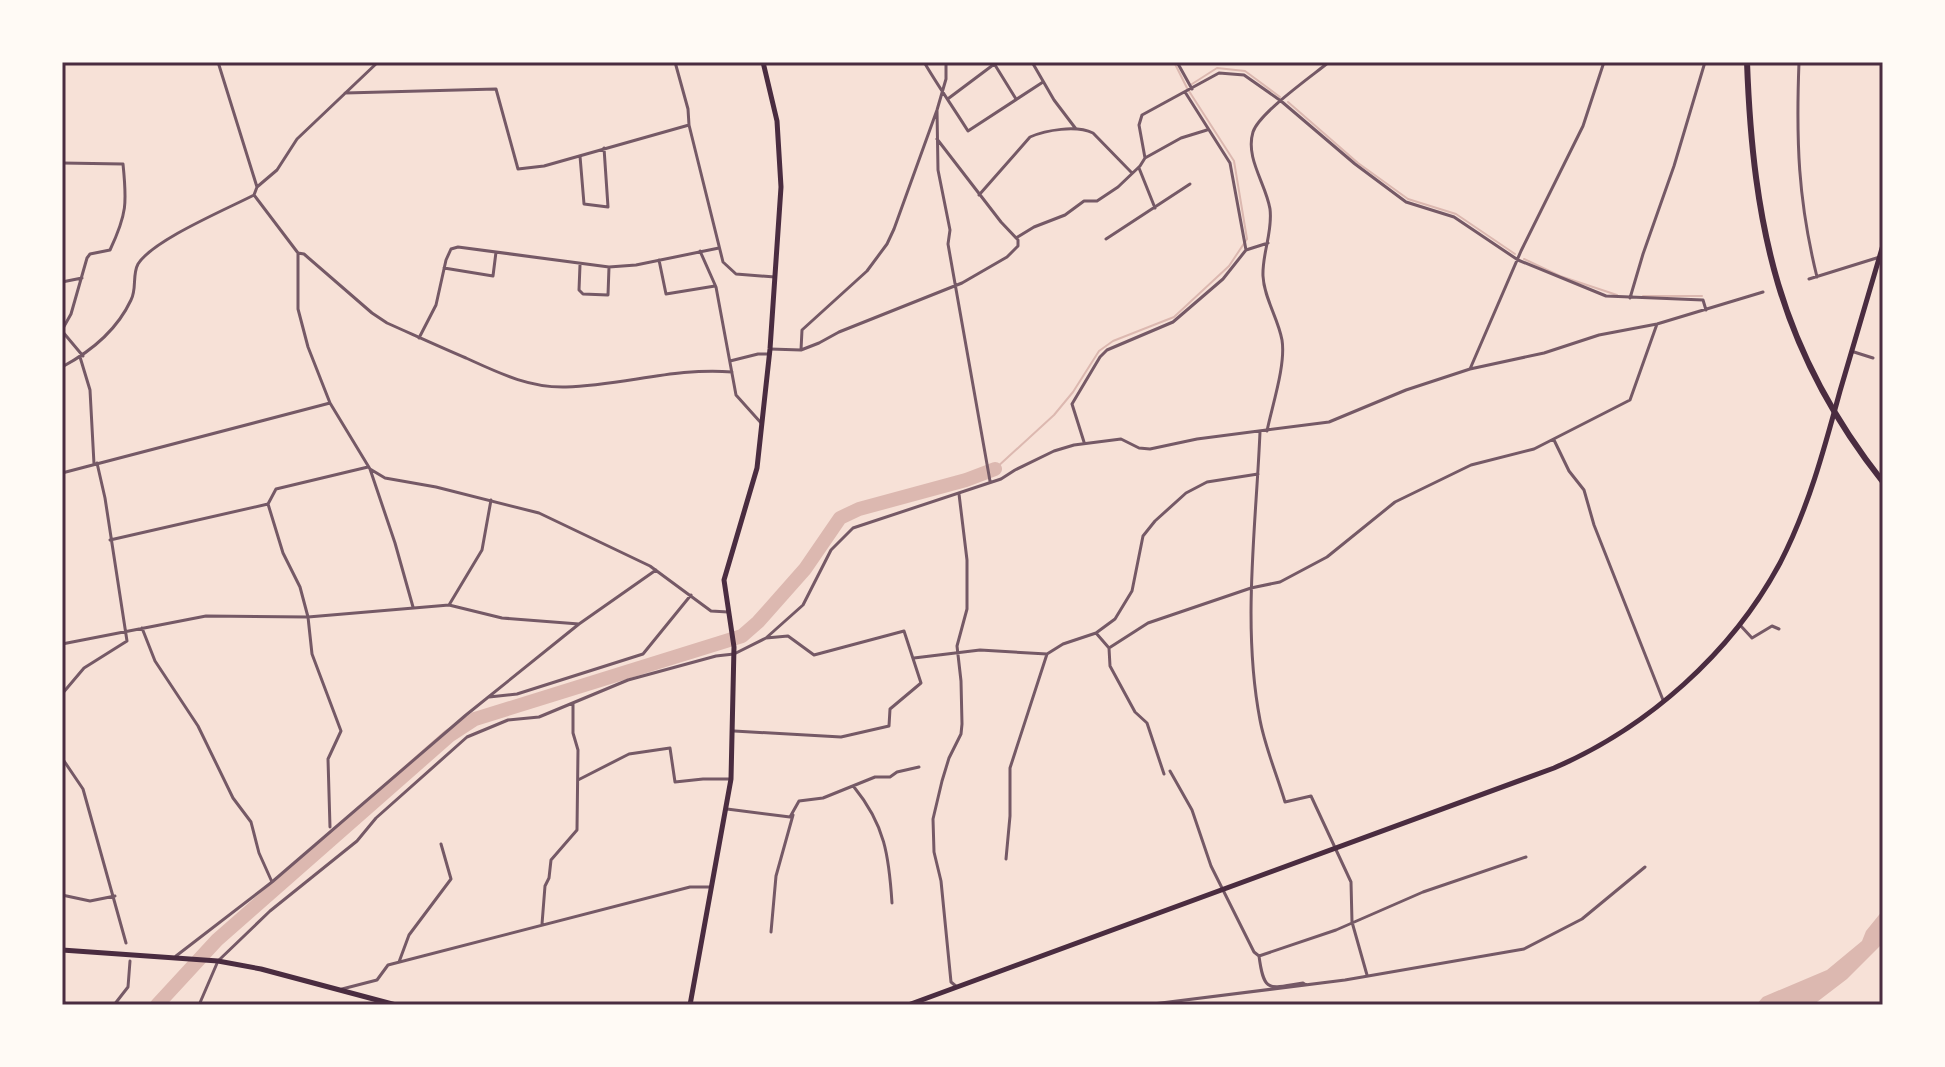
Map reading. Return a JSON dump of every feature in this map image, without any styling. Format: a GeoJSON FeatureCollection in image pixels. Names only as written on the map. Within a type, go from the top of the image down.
{"type":"FeatureCollection","features":[{"type":"Feature","properties":{"kind":"highway"},"geometry":{"type":"LineString","coordinates":[[1747,62],[1755,186],[1770,263],[1798,345],[1818,384],[1883,482]]}},
{"type":"Feature","properties":{"kind":"main road"},"geometry":{"type":"LineString","coordinates":[[690,1005],[731,779],[734,647],[725,568],[751,491],[770,352],[781,187],[777,121],[763,62]]}},
{"type":"Feature","properties":{"kind":"main road"},"geometry":{"type":"LineString","coordinates":[[908,1005],[1570,761],[1616,736],[1693,677],[1738,624],[1780,563],[1805,507],[1883,245]]}},
{"type":"Feature","properties":{"kind":"main road"},"geometry":{"type":"LineString","coordinates":[[62,950],[216,960],[396,1005]]}},
{"type":"Feature","properties":{"kind":"street"},"geometry":{"type":"LineString","coordinates":[[218,62],[257,187]]}},
{"type":"Feature","properties":{"kind":"street"},"geometry":{"type":"LineString","coordinates":[[62,367],[99,344],[132,299],[135,272],[144,258],[171,238],[254,195],[257,187],[277,170],[297,139],[378,62]]}},
{"type":"Feature","properties":{"kind":"street"},"geometry":{"type":"LineString","coordinates":[[675,62],[723,262],[736,274],[775,277]]}},
{"type":"Feature","properties":{"kind":"street"},"geometry":{"type":"LineString","coordinates":[[924,62],[968,131],[1043,82]]}},
{"type":"Feature","properties":{"kind":"street"},"geometry":{"type":"LineString","coordinates":[[801,350],[802,330],[867,271],[887,244],[937,110],[946,79],[946,62]]}},
{"type":"Feature","properties":{"kind":"street"},"geometry":{"type":"LineString","coordinates":[[1032,62],[1054,100],[1076,129]]}},
{"type":"Feature","properties":{"kind":"street"},"geometry":{"type":"LineString","coordinates":[[1177,62],[1192,89]]}},
{"type":"Feature","properties":{"kind":"street"},"geometry":{"type":"LineString","coordinates":[[1267,431],[1282,341],[1262,272],[1270,210],[1251,143],[1257,123],[1329,62]]}},
{"type":"Feature","properties":{"kind":"street"},"geometry":{"type":"LineString","coordinates":[[1470,369],[1518,260],[1583,126],[1604,62]]}},
{"type":"Feature","properties":{"kind":"street"},"geometry":{"type":"LineString","coordinates":[[1630,299],[1705,62]]}},
{"type":"Feature","properties":{"kind":"street"},"geometry":{"type":"LineString","coordinates":[[1799,62],[1797,163],[1805,228],[1817,277]]}},
{"type":"Feature","properties":{"kind":"street"},"geometry":{"type":"LineString","coordinates":[[949,99],[996,63],[1016,99]]}},
{"type":"Feature","properties":{"kind":"street"},"geometry":{"type":"LineString","coordinates":[[1145,158],[1139,119],[1219,73],[1244,75],[1406,202],[1454,217],[1518,260],[1606,296],[1703,300],[1706,310]]}},
{"type":"Feature","properties":{"kind":"street"},"geometry":{"type":"LineString","coordinates":[[345,93],[496,89],[518,169],[544,166],[689,125]]}},
{"type":"Feature","properties":{"kind":"street"},"geometry":{"type":"LineString","coordinates":[[1185,92],[1232,171],[1246,250]]}},
{"type":"Feature","properties":{"kind":"street"},"geometry":{"type":"LineString","coordinates":[[937,110],[938,170],[950,230],[948,244],[954,286],[991,483]]}},
{"type":"Feature","properties":{"kind":"street"},"geometry":{"type":"LineString","coordinates":[[979,195],[1030,137],[1076,129],[1093,133],[1132,173]]}},
{"type":"Feature","properties":{"kind":"street"},"geometry":{"type":"LineString","coordinates":[[1016,238],[1034,227],[1051,223],[1084,201],[1097,201],[1139,168],[1145,158],[1181,138],[1207,130]]}},
{"type":"Feature","properties":{"kind":"street"},"geometry":{"type":"LineString","coordinates":[[730,361],[770,352],[801,350],[954,286],[1007,257],[1018,246],[1016,238],[937,139]]}},
{"type":"Feature","properties":{"kind":"street"},"geometry":{"type":"LineString","coordinates":[[580,156],[584,204],[608,207],[604,148]]}},
{"type":"Feature","properties":{"kind":"street"},"geometry":{"type":"LineString","coordinates":[[62,163],[123,164],[127,199],[123,223],[110,250],[90,254],[87,258],[71,314],[62,330],[82,357],[90,390],[95,464],[105,498],[127,641],[84,668],[62,694]]}},
{"type":"Feature","properties":{"kind":"street"},"geometry":{"type":"LineString","coordinates":[[1139,168],[1155,208]]}},
{"type":"Feature","properties":{"kind":"street"},"geometry":{"type":"LineString","coordinates":[[1106,239],[1190,184]]}},
{"type":"Feature","properties":{"kind":"street"},"geometry":{"type":"LineString","coordinates":[[254,195],[298,253],[300,320],[330,403],[369,468],[413,607]]}},
{"type":"Feature","properties":{"kind":"street"},"geometry":{"type":"LineString","coordinates":[[1084,443],[1072,404],[1100,357],[1114,345],[1173,322],[1223,279],[1246,250],[1268,243]]}},
{"type":"Feature","properties":{"kind":"street"},"geometry":{"type":"LineString","coordinates":[[419,338],[436,305],[451,249],[458,247],[609,267],[636,265],[719,248]]}},
{"type":"Feature","properties":{"kind":"street"},"geometry":{"type":"LineString","coordinates":[[700,251],[715,286],[736,395],[762,424]]}},
{"type":"Feature","properties":{"kind":"street"},"geometry":{"type":"LineString","coordinates":[[444,268],[493,276],[496,252]]}},
{"type":"Feature","properties":{"kind":"street"},"geometry":{"type":"LineString","coordinates":[[298,253],[304,254],[372,313],[508,378],[565,387],[669,372],[732,372]]}},
{"type":"Feature","properties":{"kind":"street"},"geometry":{"type":"LineString","coordinates":[[1809,279],[1881,257]]}},
{"type":"Feature","properties":{"kind":"street"},"geometry":{"type":"LineString","coordinates":[[659,259],[666,294],[715,286]]}},
{"type":"Feature","properties":{"kind":"street"},"geometry":{"type":"LineString","coordinates":[[581,264],[579,290],[583,294],[608,295],[609,267]]}},
{"type":"Feature","properties":{"kind":"street"},"geometry":{"type":"LineString","coordinates":[[62,282],[82,278]]}},
{"type":"Feature","properties":{"kind":"street"},"geometry":{"type":"LineString","coordinates":[[199,1005],[216,960],[270,911],[357,841],[376,818],[467,737],[508,720],[539,717],[628,680],[734,654],[766,638],[803,605],[831,550],[853,528],[991,483],[1054,451],[1084,443],[1121,439],[1139,448],[1150,449],[1197,439],[1329,422],[1406,390],[1470,369],[1544,353],[1599,335],[1657,324],[1763,292]]}},
{"type":"Feature","properties":{"kind":"street"},"geometry":{"type":"LineString","coordinates":[[1109,648],[1148,623],[1251,588],[1280,582],[1327,557],[1395,502],[1471,465],[1534,449],[1630,400],[1657,324]]}},
{"type":"Feature","properties":{"kind":"street"},"geometry":{"type":"LineString","coordinates":[[1852,351],[1873,358]]}},
{"type":"Feature","properties":{"kind":"street"},"geometry":{"type":"LineString","coordinates":[[62,473],[330,403]]}},
{"type":"Feature","properties":{"kind":"street"},"geometry":{"type":"LineString","coordinates":[[1260,432],[1251,588],[1254,684],[1264,736],[1285,802],[1311,796],[1351,882],[1352,922],[1367,975]]}},
{"type":"Feature","properties":{"kind":"street"},"geometry":{"type":"LineString","coordinates":[[1554,440],[1569,471],[1584,490],[1594,525],[1663,700]]}},
{"type":"Feature","properties":{"kind":"street"},"geometry":{"type":"LineString","coordinates":[[330,830],[328,759],[341,731],[312,654],[308,617],[300,587],[283,553],[268,504],[276,489],[369,468],[385,478],[539,513],[656,570],[711,611],[728,612]]}},
{"type":"Feature","properties":{"kind":"street"},"geometry":{"type":"LineString","coordinates":[[1006,859],[1010,768],[1047,654],[1063,644],[1096,633],[1115,619],[1132,591],[1143,536],[1186,493],[1207,482],[1258,474]]}},
{"type":"Feature","properties":{"kind":"street"},"geometry":{"type":"LineString","coordinates":[[957,987],[951,982],[941,881],[934,852],[933,819],[949,758],[961,734],[958,653],[959,634],[967,609],[967,560],[959,494]]}},
{"type":"Feature","properties":{"kind":"street"},"geometry":{"type":"LineString","coordinates":[[449,605],[482,550],[491,500]]}},
{"type":"Feature","properties":{"kind":"street"},"geometry":{"type":"LineString","coordinates":[[110,540],[268,504]]}},
{"type":"Feature","properties":{"kind":"street"},"geometry":{"type":"LineString","coordinates":[[175,956],[272,882],[487,698],[579,624],[656,570]]}},
{"type":"Feature","properties":{"kind":"street"},"geometry":{"type":"LineString","coordinates":[[487,698],[517,694],[643,654],[691,595]]}},
{"type":"Feature","properties":{"kind":"street"},"geometry":{"type":"LineString","coordinates":[[62,644],[206,616],[308,617],[449,605],[502,618],[579,624]]}},
{"type":"Feature","properties":{"kind":"street"},"geometry":{"type":"LineString","coordinates":[[1738,624],[1752,638],[1772,626],[1779,629]]}},
{"type":"Feature","properties":{"kind":"street"},"geometry":{"type":"LineString","coordinates":[[142,628],[155,661],[198,726],[233,798],[251,822],[259,853],[272,882]]}},
{"type":"Feature","properties":{"kind":"street"},"geometry":{"type":"LineString","coordinates":[[734,731],[841,737],[889,726],[890,709],[921,683],[904,631],[814,655],[788,636],[766,638]]}},
{"type":"Feature","properties":{"kind":"street"},"geometry":{"type":"LineString","coordinates":[[1096,633],[1109,648],[1110,666],[1135,712],[1147,723],[1164,774]]}},
{"type":"Feature","properties":{"kind":"street"},"geometry":{"type":"LineString","coordinates":[[914,658],[980,650],[1047,654]]}},
{"type":"Feature","properties":{"kind":"street"},"geometry":{"type":"LineString","coordinates":[[542,924],[551,860],[577,830],[578,750],[573,733],[573,704]]}},
{"type":"Feature","properties":{"kind":"street"},"geometry":{"type":"LineString","coordinates":[[578,780],[629,754],[670,748],[675,782],[731,779]]}},
{"type":"Feature","properties":{"kind":"street"},"geometry":{"type":"LineString","coordinates":[[62,758],[83,789],[126,943]]}},
{"type":"Feature","properties":{"kind":"street"},"geometry":{"type":"LineString","coordinates":[[771,932],[776,876],[799,801],[823,798],[875,777],[890,777],[897,772],[919,767]]}},
{"type":"Feature","properties":{"kind":"street"},"geometry":{"type":"LineString","coordinates":[[1170,771],[1192,810],[1222,890],[1254,952],[1259,956],[1262,980],[1273,987],[1306,985]]}},
{"type":"Feature","properties":{"kind":"street"},"geometry":{"type":"LineString","coordinates":[[854,787],[865,801],[886,845],[892,903]]}},
{"type":"Feature","properties":{"kind":"street"},"geometry":{"type":"LineString","coordinates":[[727,808],[793,815]]}},
{"type":"Feature","properties":{"kind":"street"},"geometry":{"type":"LineString","coordinates":[[399,962],[409,935],[451,879],[441,844]]}},
{"type":"Feature","properties":{"kind":"street"},"geometry":{"type":"LineString","coordinates":[[1259,956],[1336,930],[1423,892],[1526,857]]}},
{"type":"Feature","properties":{"kind":"street"},"geometry":{"type":"LineString","coordinates":[[1145,1005],[1306,985],[1534,945],[1582,919],[1645,867]]}},
{"type":"Feature","properties":{"kind":"street"},"geometry":{"type":"LineString","coordinates":[[337,990],[377,980],[388,965],[690,887],[711,887]]}},
{"type":"Feature","properties":{"kind":"street"},"geometry":{"type":"LineString","coordinates":[[62,895],[90,901],[115,896]]}},
{"type":"Feature","properties":{"kind":"street"},"geometry":{"type":"LineString","coordinates":[[114,1005],[128,987],[130,961]]}},
{"type":"Feature","properties":{"kind":"street"},"geometry":{"type":"LineString","coordinates":[[62,1001],[67,1005]]}},
{"type":"Feature","properties":{"kind":"shaded area"},"geometry":{"type":"Polygon","coordinates":[[[1883,910],[1883,943],[1847,979],[1813,1005],[1756,1005],[1763,997],[1827,970],[1862,941],[1883,910]]]}},
{"type":"Feature","properties":{"kind":"waterway"},"geometry":{"type":"LineString","coordinates":[[995,469],[1054,415],[1099,351],[1113,341],[1174,317],[1229,266],[1247,239],[1234,161],[1174,62]]}},
{"type":"Feature","properties":{"kind":"waterway"},"geometry":{"type":"LineString","coordinates":[[1192,84],[1217,68],[1245,71],[1280,97]]}},
{"type":"Feature","properties":{"kind":"waterway"},"geometry":{"type":"LineString","coordinates":[[1288,102],[1358,163],[1408,199],[1456,214],[1515,254]]}},
{"type":"Feature","properties":{"kind":"waterway"},"geometry":{"type":"LineString","coordinates":[[1524,259],[1560,276],[1617,295]]}},
{"type":"Feature","properties":{"kind":"waterway"},"geometry":{"type":"LineString","coordinates":[[1643,296],[1702,296]]}},
{"type":"Feature","properties":{"kind":"waterway"},"geometry":{"type":"LineString","coordinates":[[157,1005],[217,940],[449,736],[475,719],[742,636],[805,569],[840,518],[859,509],[995,469]]}}]}
